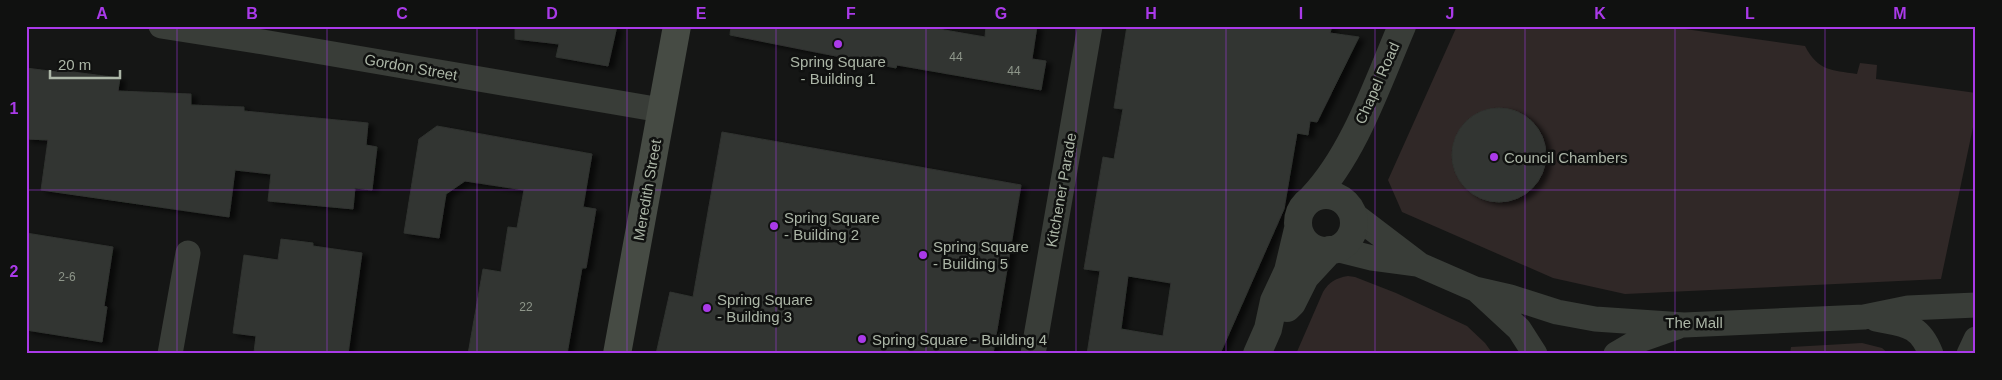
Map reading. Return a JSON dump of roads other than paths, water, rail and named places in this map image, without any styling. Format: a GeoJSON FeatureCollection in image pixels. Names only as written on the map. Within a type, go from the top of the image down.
{"type":"FeatureCollection","features":[{"type":"Feature","properties":{"kind":"main road","name":"Meredith Street"},"geometry":{"type":"LineString","coordinates":[[617,354],[677,26]]}},
{"type":"Feature","properties":{"kind":"street","name":"Gordon Street"},"geometry":{"type":"LineString","coordinates":[[161,26],[264,34],[661,110]]}},
{"type":"Feature","properties":{"kind":"street","name":"Kitchener Parade"},"geometry":{"type":"LineString","coordinates":[[1033,354],[1090,26]]}},
{"type":"Feature","properties":{"kind":"street","name":"Chapel Road"},"geometry":{"type":"LineString","coordinates":[[1312,198],[1333,172],[1352,140],[1402,26]]}},
{"type":"Feature","properties":{"kind":"street","name":"Chapel Road"},"geometry":{"type":"LineString","coordinates":[[1352,140],[1347,176],[1352,212]]}},
{"type":"Feature","properties":{"kind":"street"},"geometry":{"type":"LineString","coordinates":[[1257,354],[1268,329],[1274,301],[1288,270],[1298,229],[1300,211],[1312,198],[1322,195],[1334,196],[1343,201],[1352,212],[1354,224],[1351,235],[1345,243],[1333,250],[1305,278],[1292,303],[1268,329]]}},
{"type":"Feature","properties":{"kind":"street","name":"The Mall"},"geometry":{"type":"LineString","coordinates":[[1352,212],[1420,265],[1475,289],[1566,314],[1684,325],[1864,317],[1908,308],[1976,305]]}},
{"type":"Feature","properties":{"kind":"street"},"geometry":{"type":"LineString","coordinates":[[1298,229],[1307,244],[1318,250],[1333,250]]}},
{"type":"Feature","properties":{"kind":"street","name":"The Mall"},"geometry":{"type":"LineString","coordinates":[[1333,250],[1420,265]]}},
{"type":"Feature","properties":{"kind":"street"},"geometry":{"type":"LineString","coordinates":[[170,354],[188,253]]}},
{"type":"Feature","properties":{"kind":"street"},"geometry":{"type":"LineString","coordinates":[[1475,289],[1519,329],[1535,354]]}},
{"type":"Feature","properties":{"kind":"street"},"geometry":{"type":"LineString","coordinates":[[1864,317],[1903,323],[1914,329],[1923,338],[1931,354]]}},
{"type":"Feature","properties":{"kind":"street"},"geometry":{"type":"LineString","coordinates":[[1616,354],[1640,340],[1684,325]]}},
{"type":"Feature","properties":{"kind":"street"},"geometry":{"type":"LineString","coordinates":[[1969,354],[1976,340]]}},
{"type":"Feature","properties":{"kind":"place","name":"Spring Square - Building 1"},"geometry":{"type":"Point","coordinates":[838,44]}},
{"type":"Feature","properties":{"kind":"place","name":"Council Chambers"},"geometry":{"type":"Point","coordinates":[1494,157]}},
{"type":"Feature","properties":{"kind":"place","name":"Spring Square - Building 2"},"geometry":{"type":"Point","coordinates":[774,226]}},
{"type":"Feature","properties":{"kind":"place","name":"Spring Square - Building 5"},"geometry":{"type":"Point","coordinates":[923,255]}},
{"type":"Feature","properties":{"kind":"place","name":"Spring Square - Building 3"},"geometry":{"type":"Point","coordinates":[707,308]}},
{"type":"Feature","properties":{"kind":"place","name":"Spring Square - Building 4"},"geometry":{"type":"Point","coordinates":[862,339]}}]}
